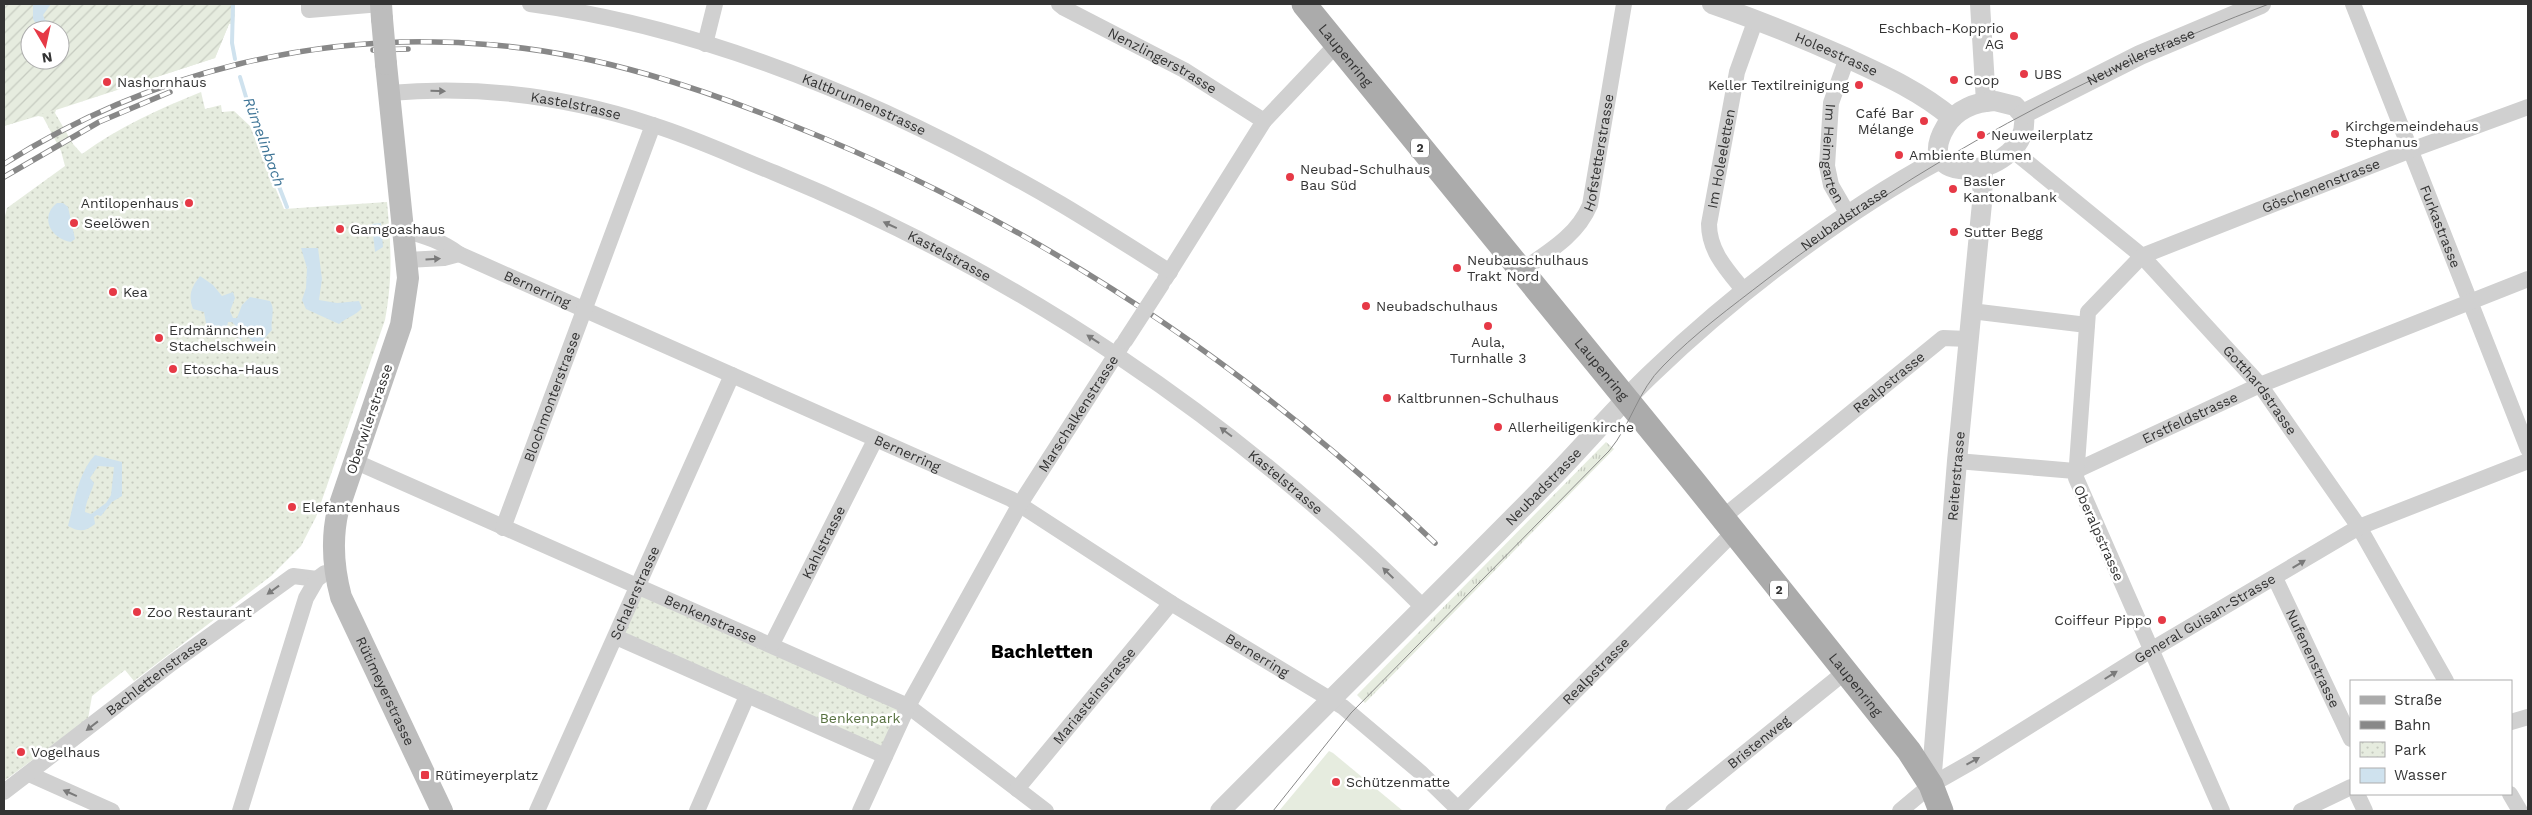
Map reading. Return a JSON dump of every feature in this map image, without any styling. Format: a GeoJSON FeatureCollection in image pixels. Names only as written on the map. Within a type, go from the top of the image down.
{"type":"FeatureCollection","features":[{"type":"Feature","properties":{"kind":"main road","name":"Laupenring"},"geometry":{"type":"LineString","coordinates":[[1304,4],[1626,399],[1909,751],[1931,784]]}},
{"type":"Feature","properties":{"kind":"main road","name":"Oberwilerstrasse"},"geometry":{"type":"LineString","coordinates":[[326,574],[334,525],[401,325],[408,278],[381,9]]}},
{"type":"Feature","properties":{"kind":"main road","name":"Rütimeyerstrasse"},"geometry":{"type":"LineString","coordinates":[[326,574],[341,597],[442,811]]}},
{"type":"Feature","properties":{"kind":"main road","name":"2"},"geometry":{"type":"LineString","coordinates":[[1931,784],[1940,811]]}},
{"type":"Feature","properties":{"kind":"street"},"geometry":{"type":"LineString","coordinates":[[309,4],[309,10],[381,9]]}},
{"type":"Feature","properties":{"kind":"street","name":"Kaltbrunnenstrasse"},"geometry":{"type":"LineString","coordinates":[[530,4],[554,5],[704,44],[843,94],[929,134],[1061,204],[1166,278]]}},
{"type":"Feature","properties":{"kind":"street"},"geometry":{"type":"LineString","coordinates":[[704,44],[716,4]]}},
{"type":"Feature","properties":{"kind":"street","name":"Nenzlingerstrasse"},"geometry":{"type":"LineString","coordinates":[[1060,4],[1064,8],[1184,70],[1264,121]]}},
{"type":"Feature","properties":{"kind":"street","name":"Hofstetterstrasse"},"geometry":{"type":"LineString","coordinates":[[1521,271],[1575,231],[1584,220],[1590,205],[1624,4]]}},
{"type":"Feature","properties":{"kind":"street","name":"Holeestrasse"},"geometry":{"type":"LineString","coordinates":[[1712,4],[1756,19],[1879,72],[1916,91],[1952,118]]}},
{"type":"Feature","properties":{"kind":"street"},"geometry":{"type":"LineString","coordinates":[[1980,4],[1986,102]]}},
{"type":"Feature","properties":{"kind":"street","name":"Neuweilerstrasse"},"geometry":{"type":"LineString","coordinates":[[2023,114],[2131,59],[2261,4]]}},
{"type":"Feature","properties":{"kind":"street","name":"Furkastrasse"},"geometry":{"type":"LineString","coordinates":[[2353,4],[2528,449]]}},
{"type":"Feature","properties":{"kind":"street","name":"Im Holeeletten"},"geometry":{"type":"LineString","coordinates":[[1745,292],[1716,255],[1711,244],[1709,224],[1737,72],[1756,19]]}},
{"type":"Feature","properties":{"kind":"street","name":"Marschalkenstrasse"},"geometry":{"type":"LineString","coordinates":[[860,811],[908,706],[1020,504],[1166,278],[1264,121],[1337,44]]}},
{"type":"Feature","properties":{"kind":"street","name":"Im Heimgarten"},"geometry":{"type":"LineString","coordinates":[[1848,58],[1831,103],[1827,176],[1849,216]]}},
{"type":"Feature","properties":{"kind":"street","name":"Kastelstrasse"},"geometry":{"type":"LineString","coordinates":[[389,92],[470,92],[532,96],[590,106],[653,125],[821,193],[912,235],[1121,348],[1273,470],[1365,550],[1423,607]]}},
{"type":"Feature","properties":{"kind":"street"},"geometry":{"type":"LineString","coordinates":[[1986,102],[2010,104],[2023,114],[2023,131],[2011,149],[1999,160],[1983,168],[1957,170],[1946,166],[1940,159],[1938,153],[1940,141],[1952,118],[1970,106],[1986,102]]}},
{"type":"Feature","properties":{"kind":"street","name":"Göschenenstrasse"},"geometry":{"type":"LineString","coordinates":[[2142,256],[2411,150],[2528,107]]}},
{"type":"Feature","properties":{"kind":"street","name":"Blochmonterstrasse"},"geometry":{"type":"LineString","coordinates":[[503,528],[583,308],[653,125]]}},
{"type":"Feature","properties":{"kind":"street","name":"Gotthardstrasse"},"geometry":{"type":"LineString","coordinates":[[2011,149],[2142,256],[2260,385],[2360,527],[2445,680]]}},
{"type":"Feature","properties":{"kind":"street","name":"Neubadstrasse"},"geometry":{"type":"LineString","coordinates":[[1220,811],[1552,477],[1626,399],[1686,341],[1745,292],[1849,216],[1940,159]]}},
{"type":"Feature","properties":{"kind":"street","name":"Reiterstrasse"},"geometry":{"type":"LineString","coordinates":[[1931,784],[1957,461],[1982,203],[1983,168]]}},
{"type":"Feature","properties":{"kind":"street","name":"Bernerring"},"geometry":{"type":"LineString","coordinates":[[404,230],[432,238],[459,254],[1020,504],[1171,602],[1352,713],[1413,766],[1459,810]]}},
{"type":"Feature","properties":{"kind":"street"},"geometry":{"type":"LineString","coordinates":[[407,260],[444,258],[459,254]]}},
{"type":"Feature","properties":{"kind":"street","name":"Oberalpstrasse"},"geometry":{"type":"LineString","coordinates":[[2142,256],[2088,312],[2075,471],[2078,487],[2222,811]]}},
{"type":"Feature","properties":{"kind":"street","name":"Erstfeldstrasse"},"geometry":{"type":"LineString","coordinates":[[1957,461],[2075,471],[2260,385],[2528,279]]}},
{"type":"Feature","properties":{"kind":"street"},"geometry":{"type":"LineString","coordinates":[[1971,311],[2087,325]]}},
{"type":"Feature","properties":{"kind":"street","name":"Realpstrasse"},"geometry":{"type":"LineString","coordinates":[[1459,810],[1727,525],[1943,338],[1968,339]]}},
{"type":"Feature","properties":{"kind":"street","name":"Schalerstrasse"},"geometry":{"type":"LineString","coordinates":[[537,811],[732,375]]}},
{"type":"Feature","properties":{"kind":"street","name":"Kahlstrasse"},"geometry":{"type":"LineString","coordinates":[[772,644],[875,440]]}},
{"type":"Feature","properties":{"kind":"street","name":"Benkenstrasse"},"geometry":{"type":"LineString","coordinates":[[354,461],[503,528],[772,644],[908,706],[1046,811]]}},
{"type":"Feature","properties":{"kind":"street","name":"General Guisan-Strasse"},"geometry":{"type":"LineString","coordinates":[[1900,811],[1931,784],[1975,760],[2151,650],[2360,527],[2528,461]]}},
{"type":"Feature","properties":{"kind":"street","name":"Bachlettenstrasse"},"geometry":{"type":"LineString","coordinates":[[4,792],[172,663],[293,576],[326,574]]}},
{"type":"Feature","properties":{"kind":"street","name":"Oberwilerstrasse"},"geometry":{"type":"LineString","coordinates":[[240,811],[306,598],[326,574]]}},
{"type":"Feature","properties":{"kind":"street","name":"Nufenenstrasse"},"geometry":{"type":"LineString","coordinates":[[2275,578],[2350,737]]}},
{"type":"Feature","properties":{"kind":"street","name":"Mariasteinstrasse"},"geometry":{"type":"LineString","coordinates":[[1017,789],[1171,602]]}},
{"type":"Feature","properties":{"kind":"street"},"geometry":{"type":"LineString","coordinates":[[616,637],[885,756]]}},
{"type":"Feature","properties":{"kind":"street","name":"Bristenweg"},"geometry":{"type":"LineString","coordinates":[[1673,811],[1845,672]]}},
{"type":"Feature","properties":{"kind":"street"},"geometry":{"type":"LineString","coordinates":[[697,811],[747,696]]}},
{"type":"Feature","properties":{"kind":"street"},"geometry":{"type":"LineString","coordinates":[[2512,722],[2528,717]]}},
{"type":"Feature","properties":{"kind":"street"},"geometry":{"type":"LineString","coordinates":[[29,774],[112,811]]}},
{"type":"Feature","properties":{"kind":"street"},"geometry":{"type":"LineString","coordinates":[[2301,811],[2350,787]]}},
{"type":"Feature","properties":{"kind":"street"},"geometry":{"type":"LineString","coordinates":[[2357,795],[2365,811]]}},
{"type":"Feature","properties":{"kind":"street"},"geometry":{"type":"LineString","coordinates":[[2511,795],[2520,811]]}},
{"type":"Feature","properties":{"kind":"green space"},"geometry":{"type":"Polygon","coordinates":[[[4,4],[235,4],[234,24],[229,24],[215,58],[56,110],[55,113],[73,144],[82,154],[110,135],[140,119],[201,92],[205,109],[221,105],[222,112],[234,111],[250,126],[284,209],[387,202],[390,233],[389,290],[385,320],[316,517],[301,546],[271,576],[134,681],[125,670],[92,696],[88,719],[4,781],[4,220],[7,208],[65,166],[61,151],[43,117],[38,116],[4,126],[4,4]]]}},
{"type":"Feature","properties":{"kind":"green space"},"geometry":{"type":"Polygon","coordinates":[[[4,4],[235,4],[234,24],[229,24],[215,58],[4,126],[4,4]]]}},
{"type":"Feature","properties":{"kind":"green space"},"geometry":{"type":"Polygon","coordinates":[[[1606,442],[1614,449],[1365,703],[1357,695],[1606,442]]]}},
{"type":"Feature","properties":{"kind":"green space","name":"Benkenpark"},"geometry":{"type":"Polygon","coordinates":[[[638,588],[905,705],[880,759],[614,642],[638,588]]]}},
{"type":"Feature","properties":{"kind":"green space","name":"Schützenmatte"},"geometry":{"type":"Polygon","coordinates":[[[1329,751],[1333,753],[1403,811],[1279,811],[1329,751]]]}},
{"type":"Feature","properties":{"kind":"water"},"geometry":{"type":"Polygon","coordinates":[[[33,4],[51,4],[43,15],[45,20],[33,19],[33,4]]]}},
{"type":"Feature","properties":{"kind":"water"},"geometry":{"type":"Polygon","coordinates":[[[57,203],[63,203],[68,207],[75,239],[71,242],[58,237],[50,227],[49,215],[57,203]]]}},
{"type":"Feature","properties":{"kind":"water"},"geometry":{"type":"Polygon","coordinates":[[[381,223],[383,247],[375,252],[372,224],[381,223]]]}},
{"type":"Feature","properties":{"kind":"water"},"geometry":{"type":"Polygon","coordinates":[[[301,248],[318,248],[322,279],[319,300],[337,303],[359,301],[362,308],[359,311],[339,324],[306,309],[302,300],[306,288],[307,268],[301,248]]]}},
{"type":"Feature","properties":{"kind":"water"},"geometry":{"type":"Polygon","coordinates":[[[200,276],[213,285],[222,296],[233,292],[235,298],[230,311],[233,318],[237,318],[242,305],[250,297],[270,301],[273,308],[272,330],[262,341],[253,342],[244,332],[241,341],[234,331],[235,325],[232,322],[228,322],[227,327],[221,330],[207,328],[204,312],[193,309],[191,300],[194,284],[200,276]]]}},
{"type":"Feature","properties":{"kind":"water"},"geometry":{"type":"Polygon","coordinates":[[[95,455],[122,462],[122,496],[112,502],[101,516],[97,515],[94,517],[95,524],[88,529],[79,530],[68,526],[77,489],[89,462],[95,455]],[[98,466],[90,478],[94,483],[85,512],[91,514],[106,503],[111,495],[114,467],[98,466]]]}},
{"type":"Feature","properties":{"kind":"waterway","name":"Rümelinbach"},"geometry":{"type":"LineString","coordinates":[[233,4],[232,43],[235,59]]}},
{"type":"Feature","properties":{"kind":"waterway","name":"Rümelinbach"},"geometry":{"type":"LineString","coordinates":[[240,77],[252,117],[287,207]]}},
{"type":"Feature","properties":{"kind":"tram line"},"geometry":{"type":"LineString","coordinates":[[1273,811],[1351,713],[1609,451],[1617,441],[1654,375],[1713,321],[1824,237],[1884,197],[2007,123],[2136,59],[2202,30],[2269,4]]}},
{"type":"Feature","properties":{"kind":"railway"},"geometry":{"type":"LineString","coordinates":[[4,164],[60,132],[118,104],[177,82],[239,64],[302,51],[365,44],[430,42],[494,45],[533,49],[571,56],[647,74],[758,112],[883,164],[969,207],[1053,253],[1135,304],[1214,358],[1290,416],[1364,478],[1435,543]]}},
{"type":"Feature","properties":{"kind":"railway"},"geometry":{"type":"LineString","coordinates":[[373,50],[408,49]]}},
{"type":"Feature","properties":{"kind":"railway"},"geometry":{"type":"LineString","coordinates":[[4,177],[99,122],[170,92]]}},
{"type":"Feature","properties":{"kind":"place","name":"Eschbach-Kopprio AG"},"geometry":{"type":"Point","coordinates":[2014,36]}},
{"type":"Feature","properties":{"kind":"place","name":"UBS"},"geometry":{"type":"Point","coordinates":[2024,74]}},
{"type":"Feature","properties":{"kind":"place","name":"Coop"},"geometry":{"type":"Point","coordinates":[1954,80]}},
{"type":"Feature","properties":{"kind":"place","name":"Nashornhaus"},"geometry":{"type":"Point","coordinates":[107,82]}},
{"type":"Feature","properties":{"kind":"place","name":"Keller Textilreinigung"},"geometry":{"type":"Point","coordinates":[1859,85]}},
{"type":"Feature","properties":{"kind":"place","name":"Café Bar Mélange"},"geometry":{"type":"Point","coordinates":[1924,121]}},
{"type":"Feature","properties":{"kind":"place","name":"Kirchgemeindehaus Stephanus"},"geometry":{"type":"Point","coordinates":[2335,134]}},
{"type":"Feature","properties":{"kind":"place","name":"Neuweilerplatz"},"geometry":{"type":"Point","coordinates":[1981,135]}},
{"type":"Feature","properties":{"kind":"place","name":"Ambiente Blumen"},"geometry":{"type":"Point","coordinates":[1899,155]}},
{"type":"Feature","properties":{"kind":"place","name":"Neubad-Schulhaus Bau Süd"},"geometry":{"type":"Point","coordinates":[1290,177]}},
{"type":"Feature","properties":{"kind":"place","name":"Basler Kantonalbank"},"geometry":{"type":"Point","coordinates":[1953,189]}},
{"type":"Feature","properties":{"kind":"place","name":"Antilopenhaus"},"geometry":{"type":"Point","coordinates":[189,203]}},
{"type":"Feature","properties":{"kind":"place","name":"Seelöwen"},"geometry":{"type":"Point","coordinates":[74,223]}},
{"type":"Feature","properties":{"kind":"place","name":"Gamgoashaus"},"geometry":{"type":"Point","coordinates":[340,229]}},
{"type":"Feature","properties":{"kind":"place","name":"Sutter Begg"},"geometry":{"type":"Point","coordinates":[1954,232]}},
{"type":"Feature","properties":{"kind":"place","name":"Neubauschulhaus Trakt Nord"},"geometry":{"type":"Point","coordinates":[1457,268]}},
{"type":"Feature","properties":{"kind":"place","name":"Kea"},"geometry":{"type":"Point","coordinates":[113,292]}},
{"type":"Feature","properties":{"kind":"place","name":"Neubadschulhaus"},"geometry":{"type":"Point","coordinates":[1366,306]}},
{"type":"Feature","properties":{"kind":"place","name":"Aula, Turnhalle 3"},"geometry":{"type":"Point","coordinates":[1488,326]}},
{"type":"Feature","properties":{"kind":"place","name":"Erdmännchen Stachelschwein"},"geometry":{"type":"Point","coordinates":[159,338]}},
{"type":"Feature","properties":{"kind":"place","name":"Etoscha-Haus"},"geometry":{"type":"Point","coordinates":[173,369]}},
{"type":"Feature","properties":{"kind":"place","name":"Kaltbrunnen-Schulhaus"},"geometry":{"type":"Point","coordinates":[1387,398]}},
{"type":"Feature","properties":{"kind":"place","name":"Allerheiligenkirche"},"geometry":{"type":"Point","coordinates":[1498,427]}},
{"type":"Feature","properties":{"kind":"place","name":"Elefantenhaus"},"geometry":{"type":"Point","coordinates":[292,507]}},
{"type":"Feature","properties":{"kind":"place","name":"Zoo Restaurant"},"geometry":{"type":"Point","coordinates":[137,612]}},
{"type":"Feature","properties":{"kind":"place","name":"Coiffeur Pippo"},"geometry":{"type":"Point","coordinates":[2162,620]}},
{"type":"Feature","properties":{"kind":"place","name":"Vogelhaus"},"geometry":{"type":"Point","coordinates":[21,752]}},
{"type":"Feature","properties":{"kind":"place","name":"Rütimeyerplatz"},"geometry":{"type":"Point","coordinates":[425,775]}},
{"type":"Feature","properties":{"kind":"place","name":"Schützenmatte"},"geometry":{"type":"Point","coordinates":[1336,782]}},
{"type":"Feature","properties":{"kind":"district","name":"Bachletten"},"geometry":{"type":"Point","coordinates":[1042,651]}}]}
